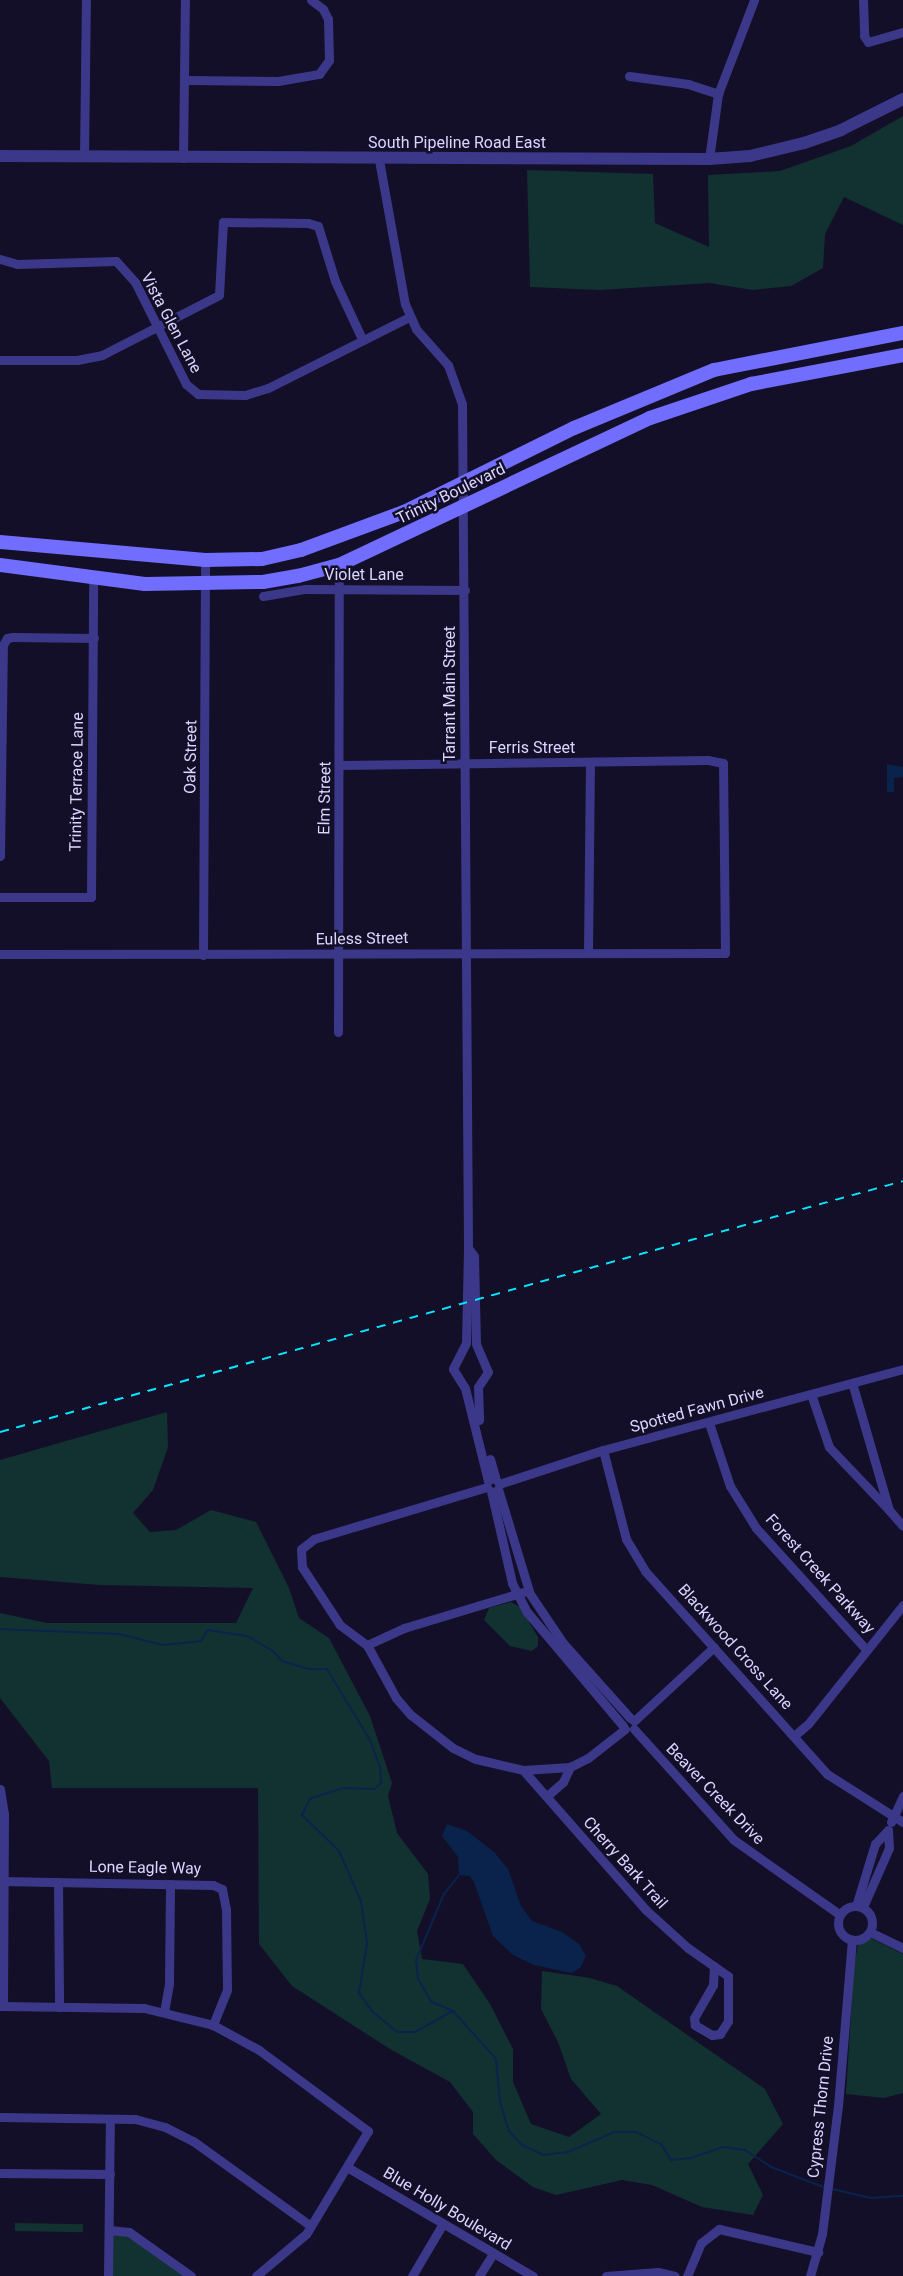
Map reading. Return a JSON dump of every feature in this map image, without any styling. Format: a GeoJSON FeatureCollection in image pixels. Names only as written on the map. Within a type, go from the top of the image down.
{"type":"FeatureCollection","features":[{"type":"Feature","properties":{"kind":"main road","name":"Trinity Boulevard"},"geometry":{"type":"LineString","coordinates":[[0,542],[205,560],[262,559],[301,550],[404,512],[574,428],[714,369],[903,333]]}},
{"type":"Feature","properties":{"kind":"main road","name":"Trinity Boulevard"},"geometry":{"type":"LineString","coordinates":[[0,565],[145,584],[263,582],[339,565],[650,418],[717,394],[903,355]]}},
{"type":"Feature","properties":{"kind":"street"},"geometry":{"type":"LineString","coordinates":[[84,157],[86,0]]}},
{"type":"Feature","properties":{"kind":"street"},"geometry":{"type":"LineString","coordinates":[[183,158],[185,0]]}},
{"type":"Feature","properties":{"kind":"street"},"geometry":{"type":"LineString","coordinates":[[184,80],[278,81],[320,74],[329,60],[328,19],[323,9],[311,0]]}},
{"type":"Feature","properties":{"kind":"street"},"geometry":{"type":"LineString","coordinates":[[709,159],[717,94],[754,0]]}},
{"type":"Feature","properties":{"kind":"street"},"geometry":{"type":"LineString","coordinates":[[863,0],[864,36],[868,42],[903,32]]}},
{"type":"Feature","properties":{"kind":"street"},"geometry":{"type":"LineString","coordinates":[[629,76],[688,84],[717,94]]}},
{"type":"Feature","properties":{"kind":"street","name":"South Pipeline Road East"},"geometry":{"type":"LineString","coordinates":[[0,156],[379,160],[709,159],[750,156],[804,143],[841,130],[903,99]]}},
{"type":"Feature","properties":{"kind":"street","name":"Tarrant Main Street"},"geometry":{"type":"LineString","coordinates":[[379,160],[400,286],[410,317],[454,375],[462,404],[468,1248],[474,1256],[470,1301]]}},
{"type":"Feature","properties":{"kind":"street"},"geometry":{"type":"LineString","coordinates":[[0,360],[77,360],[102,355],[219,295],[223,222],[308,223],[318,226],[323,236],[335,281],[362,339]]}},
{"type":"Feature","properties":{"kind":"street","name":"Vista Glen Lane"},"geometry":{"type":"LineString","coordinates":[[0,259],[17,264],[116,261],[135,282],[186,384],[198,394],[245,394],[268,388],[410,317]]}},
{"type":"Feature","properties":{"kind":"street","name":"Oak Street"},"geometry":{"type":"LineString","coordinates":[[203,955],[207,583],[205,560]]}},
{"type":"Feature","properties":{"kind":"street","name":"Elm Street"},"geometry":{"type":"LineString","coordinates":[[338,1032],[341,765],[339,565]]}},
{"type":"Feature","properties":{"kind":"street","name":"Trinity Terrace Lane"},"geometry":{"type":"LineString","coordinates":[[0,897],[91,897],[93,576]]}},
{"type":"Feature","properties":{"kind":"street","name":"Violet Lane"},"geometry":{"type":"LineString","coordinates":[[263,597],[284,590],[465,590]]}},
{"type":"Feature","properties":{"kind":"street"},"geometry":{"type":"LineString","coordinates":[[0,856],[3,645],[7,638],[13,637],[94,638]]}},
{"type":"Feature","properties":{"kind":"street"},"geometry":{"type":"LineString","coordinates":[[588,952],[590,763]]}},
{"type":"Feature","properties":{"kind":"street","name":"Ferris Street"},"geometry":{"type":"LineString","coordinates":[[341,765],[723,763],[725,953]]}},
{"type":"Feature","properties":{"kind":"street","name":"Euless Street"},"geometry":{"type":"LineString","coordinates":[[0,954],[725,953]]}},
{"type":"Feature","properties":{"kind":"street","name":"Beaver Creek Drive"},"geometry":{"type":"LineString","coordinates":[[470,1301],[476,1345],[488,1372],[478,1387],[477,1409],[518,1594],[543,1634],[734,1840],[839,1914]]}},
{"type":"Feature","properties":{"kind":"street","name":"Beaver Creek Drive"},"geometry":{"type":"LineString","coordinates":[[470,1301],[466,1343],[453,1369],[465,1388],[493,1485],[528,1590],[563,1643],[629,1725]]}},
{"type":"Feature","properties":{"kind":"street","name":"Spotted Fawn Drive"},"geometry":{"type":"LineString","coordinates":[[367,1645],[334,1617],[302,1567],[300,1555],[304,1544],[603,1450],[903,1369]]}},
{"type":"Feature","properties":{"kind":"street"},"geometry":{"type":"LineString","coordinates":[[852,1383],[890,1510]]}},
{"type":"Feature","properties":{"kind":"street"},"geometry":{"type":"LineString","coordinates":[[465,1388],[478,1387]]}},
{"type":"Feature","properties":{"kind":"street"},"geometry":{"type":"LineString","coordinates":[[811,1394],[829,1447],[903,1526]]}},
{"type":"Feature","properties":{"kind":"street","name":"Forest Creek Parkway"},"geometry":{"type":"LineString","coordinates":[[709,1423],[730,1486],[756,1528],[866,1648]]}},
{"type":"Feature","properties":{"kind":"street","name":"Blackwood Cross Lane"},"geometry":{"type":"LineString","coordinates":[[603,1450],[633,1554],[827,1774],[903,1822]]}},
{"type":"Feature","properties":{"kind":"street"},"geometry":{"type":"LineString","coordinates":[[528,1590],[404,1628],[367,1645],[396,1698],[425,1728],[476,1759],[523,1770],[570,1767],[588,1758],[629,1725],[714,1647]]}},
{"type":"Feature","properties":{"kind":"street"},"geometry":{"type":"LineString","coordinates":[[794,1736],[808,1724],[866,1648],[903,1605]]}},
{"type":"Feature","properties":{"kind":"street"},"geometry":{"type":"LineString","coordinates":[[546,1796],[563,1782],[570,1767]]}},
{"type":"Feature","properties":{"kind":"street","name":"Cherry Bark Trail"},"geometry":{"type":"LineString","coordinates":[[523,1770],[645,1910],[728,1976],[730,1986],[728,2021],[720,2034],[712,2035],[695,2025],[694,2018],[713,1985],[714,1966]]}},
{"type":"Feature","properties":{"kind":"street"},"geometry":{"type":"LineString","coordinates":[[0,1789],[2,2006],[164,2012],[213,2025],[259,2050],[368,2131],[311,2226],[292,2248],[256,2276]]}},
{"type":"Feature","properties":{"kind":"street"},"geometry":{"type":"LineString","coordinates":[[903,1796],[888,1830],[889,1848],[859,1907],[839,1914],[838,1929],[852,1940],[870,1932],[903,1948]]}},
{"type":"Feature","properties":{"kind":"street"},"geometry":{"type":"LineString","coordinates":[[859,1907],[875,1844],[888,1830]]}},
{"type":"Feature","properties":{"kind":"street","name":"Lone Eagle Way"},"geometry":{"type":"LineString","coordinates":[[1,1881],[213,1885],[225,1896],[227,1990],[213,2025]]}},
{"type":"Feature","properties":{"kind":"street"},"geometry":{"type":"LineString","coordinates":[[58,1882],[58,2007]]}},
{"type":"Feature","properties":{"kind":"street"},"geometry":{"type":"LineString","coordinates":[[164,2012],[169,1983],[170,1884]]}},
{"type":"Feature","properties":{"kind":"street"},"geometry":{"type":"LineString","coordinates":[[859,1907],[871,1915],[870,1932]]}},
{"type":"Feature","properties":{"kind":"street","name":"Cypress Thorn Drive"},"geometry":{"type":"LineString","coordinates":[[810,2276],[822,2234],[838,2106],[852,1940]]}},
{"type":"Feature","properties":{"kind":"street"},"geometry":{"type":"LineString","coordinates":[[0,2117],[146,2121],[184,2136],[311,2226]]}},
{"type":"Feature","properties":{"kind":"street"},"geometry":{"type":"LineString","coordinates":[[108,2276],[110,2119]]}},
{"type":"Feature","properties":{"kind":"street","name":"Blue Holly Boulevard"},"geometry":{"type":"LineString","coordinates":[[347,2167],[492,2255],[533,2276]]}},
{"type":"Feature","properties":{"kind":"street"},"geometry":{"type":"LineString","coordinates":[[0,2173],[110,2174]]}},
{"type":"Feature","properties":{"kind":"street"},"geometry":{"type":"LineString","coordinates":[[412,2276],[442,2225]]}},
{"type":"Feature","properties":{"kind":"street"},"geometry":{"type":"LineString","coordinates":[[687,2276],[701,2242],[718,2229],[818,2252]]}},
{"type":"Feature","properties":{"kind":"street"},"geometry":{"type":"LineString","coordinates":[[109,2230],[129,2232],[191,2276]]}},
{"type":"Feature","properties":{"kind":"street"},"geometry":{"type":"LineString","coordinates":[[479,2276],[492,2255]]}},
{"type":"Feature","properties":{"kind":"street"},"geometry":{"type":"LineString","coordinates":[[606,2276],[658,2272],[675,2276]]}},
{"type":"Feature","properties":{"kind":"green space"},"geometry":{"type":"Polygon","coordinates":[[[903,116],[903,225],[844,197],[825,234],[823,268],[791,286],[753,290],[709,283],[600,290],[530,287],[527,170],[653,174],[655,223],[709,247],[708,175],[780,171],[851,146],[903,116]]]}},
{"type":"Feature","properties":{"kind":"green space"},"geometry":{"type":"Polygon","coordinates":[[[167,1412],[168,1447],[153,1490],[133,1513],[150,1532],[176,1530],[211,1510],[256,1522],[289,1588],[299,1618],[329,1638],[370,1716],[392,1783],[388,1796],[397,1833],[428,1874],[430,1899],[417,1931],[422,1959],[463,1964],[490,2004],[513,2049],[513,2082],[531,2124],[569,2137],[601,2114],[571,2079],[558,2042],[541,2009],[542,1971],[590,1978],[617,1986],[765,2089],[783,2124],[748,2164],[763,2195],[753,2215],[702,2207],[652,2185],[622,2180],[556,2195],[533,2187],[496,2160],[473,2134],[473,2112],[450,2082],[390,2049],[292,1986],[259,1944],[258,1788],[52,1788],[49,1761],[0,1698],[0,1613],[47,1623],[236,1623],[253,1588],[100,1585],[0,1577],[0,1460],[167,1412]]]}},
{"type":"Feature","properties":{"kind":"green space"},"geometry":{"type":"Polygon","coordinates":[[[511,1602],[520,1607],[538,1637],[538,1646],[532,1651],[510,1646],[484,1620],[489,1608],[511,1602]]]}},
{"type":"Feature","properties":{"kind":"green space"},"geometry":{"type":"Polygon","coordinates":[[[870,1938],[903,1954],[903,2093],[884,2098],[846,2094],[852,1998],[849,1991],[858,1945],[870,1938]]]}},
{"type":"Feature","properties":{"kind":"green space"},"geometry":{"type":"Polygon","coordinates":[[[15,2223],[83,2224],[83,2232],[15,2231],[15,2223]]]}},
{"type":"Feature","properties":{"kind":"green space"},"geometry":{"type":"Polygon","coordinates":[[[109,2230],[122,2230],[191,2276],[108,2276],[109,2230]]]}},
{"type":"Feature","properties":{"kind":"water"},"geometry":{"type":"Polygon","coordinates":[[[887,764],[903,767],[903,777],[894,778],[894,792],[887,792],[887,764]]]}},
{"type":"Feature","properties":{"kind":"water"},"geometry":{"type":"Polygon","coordinates":[[[447,1824],[467,1831],[494,1852],[508,1869],[521,1906],[532,1921],[562,1932],[579,1944],[586,1956],[580,1968],[571,1973],[534,1965],[513,1955],[493,1936],[474,1882],[470,1876],[459,1875],[458,1857],[442,1836],[447,1824]]]}},
{"type":"Feature","properties":{"kind":"waterway"},"geometry":{"type":"LineString","coordinates":[[0,1629],[119,1634],[163,1645],[201,1641],[208,1630],[247,1636],[273,1651],[282,1661],[308,1669],[327,1669],[370,1740],[380,1767],[381,1783],[374,1789],[343,1788],[310,1799],[302,1815],[339,1851],[361,1901],[367,1943],[359,1993],[372,2011],[397,2032],[415,2032],[453,2011]]}},
{"type":"Feature","properties":{"kind":"waterway"},"geometry":{"type":"LineString","coordinates":[[459,1875],[444,1894],[416,1960],[418,1979],[432,2002],[453,2011],[496,2059],[500,2102],[509,2131],[522,2145],[543,2155],[568,2152],[614,2132],[636,2132],[661,2144],[671,2160],[691,2158],[723,2147],[745,2150],[771,2167],[826,2188]]}},
{"type":"Feature","properties":{"kind":"waterway"},"geometry":{"type":"LineString","coordinates":[[832,2189],[871,2198],[903,2196]]}},
{"type":"Feature","properties":{"kind":"railway"},"geometry":{"type":"LineString","coordinates":[[0,1432],[903,1181]]}}]}
